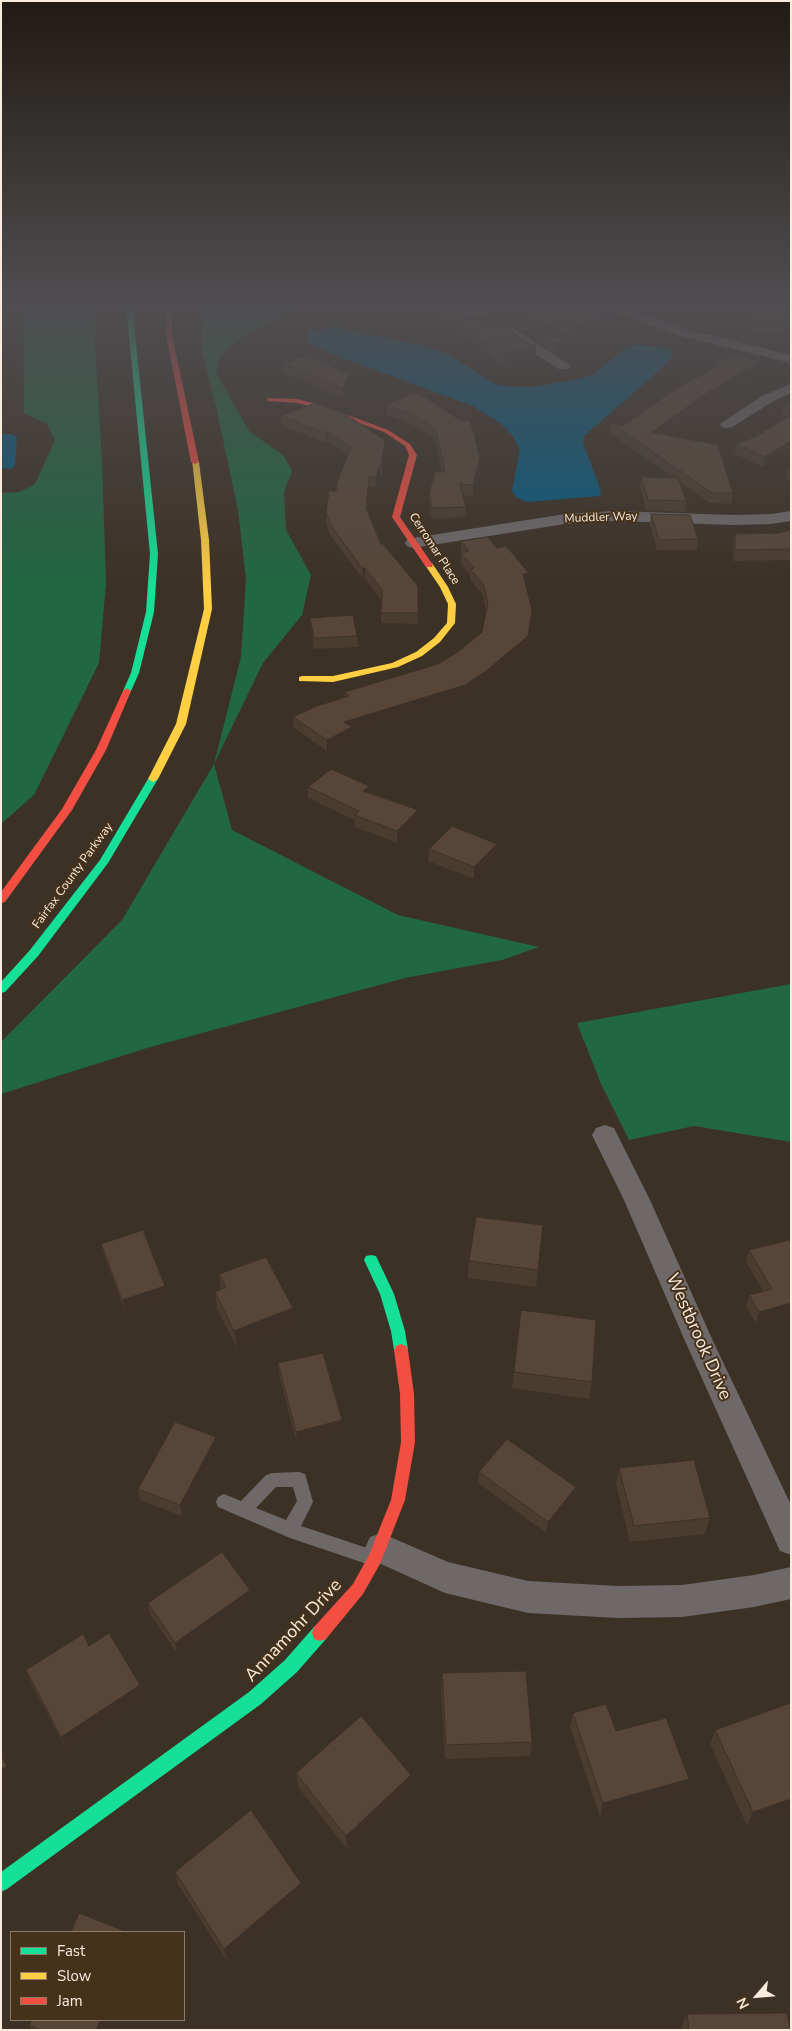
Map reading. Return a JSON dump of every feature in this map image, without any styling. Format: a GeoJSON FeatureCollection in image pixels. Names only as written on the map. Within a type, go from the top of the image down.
{"type":"FeatureCollection","features":[{"type":"Feature","properties":{"kind":"main road"},"geometry":{"type":"LineString","coordinates":[[1,900],[67,810],[101,750],[135,673],[150,612],[154,554],[139,400]]}},
{"type":"Feature","properties":{"kind":"main road","name":"Fairfax County Parkway"},"geometry":{"type":"LineString","coordinates":[[1,989],[34,953],[104,861],[140,803],[181,724],[208,609],[205,540],[192,443],[183,400]]}},
{"type":"Feature","properties":{"kind":"main road","name":"Cerromar Place"},"geometry":{"type":"LineString","coordinates":[[270,400],[297,401],[319,406],[386,431],[408,445],[413,455],[396,517],[444,587],[452,604],[451,623],[437,640],[419,654],[395,665],[333,679],[302,679]]}},
{"type":"Feature","properties":{"kind":"main road","name":"Annamohr Drive"},"geometry":{"type":"LineString","coordinates":[[1,1882],[255,1698],[291,1666],[358,1589],[378,1554],[398,1500],[408,1442],[407,1394],[398,1331],[386,1294],[371,1260]]}},
{"type":"Feature","properties":{"kind":"street"},"geometry":{"type":"LineString","coordinates":[[727,424],[766,400]]}},
{"type":"Feature","properties":{"kind":"street","name":"Muddler Way"},"geometry":{"type":"LineString","coordinates":[[413,543],[565,519],[613,516],[733,520],[771,519],[791,516]]}},
{"type":"Feature","properties":{"kind":"street","name":"Westbrook Drive"},"geometry":{"type":"LineString","coordinates":[[605,1135],[638,1200],[699,1341],[791,1540]]}},
{"type":"Feature","properties":{"kind":"street"},"geometry":{"type":"LineString","coordinates":[[378,1554],[445,1577],[528,1597],[618,1602],[682,1601],[754,1591],[791,1582]]}},
{"type":"Feature","properties":{"kind":"lane"},"geometry":{"type":"LineString","coordinates":[[243,1510],[272,1480],[299,1479],[305,1502],[290,1530]]}},
{"type":"Feature","properties":{"kind":"lane"},"geometry":{"type":"LineString","coordinates":[[224,1502],[290,1530],[378,1554]]}},
{"type":"Feature","properties":{"kind":"green space"},"geometry":{"type":"Polygon","coordinates":[[[24,400],[98,400],[106,584],[99,663],[34,795],[1,824],[1,493],[19,492],[35,484],[55,440],[47,424],[24,413],[24,400]]]}},
{"type":"Feature","properties":{"kind":"green space"},"geometry":{"type":"Polygon","coordinates":[[[214,400],[231,400],[249,431],[284,456],[292,471],[284,492],[286,530],[311,575],[302,615],[263,663],[214,764],[241,657],[246,579],[238,510],[214,400]]]}},
{"type":"Feature","properties":{"kind":"green space"},"geometry":{"type":"Polygon","coordinates":[[[214,764],[232,830],[398,915],[539,947],[502,960],[405,978],[147,1048],[1,1094],[1,1042],[122,920],[214,764]]]}},
{"type":"Feature","properties":{"kind":"green space"},"geometry":{"type":"Polygon","coordinates":[[[791,984],[791,1142],[694,1126],[629,1140],[601,1084],[577,1023],[791,984]]]}},
{"type":"Feature","properties":{"kind":"water"},"geometry":{"type":"Polygon","coordinates":[[[456,400],[625,400],[584,436],[583,443],[601,491],[600,496],[527,502],[516,497],[512,491],[520,449],[513,436],[500,423],[473,406],[456,400]]]}},
{"type":"Feature","properties":{"kind":"water"},"geometry":{"type":"Polygon","coordinates":[[[1,434],[10,434],[17,437],[15,466],[10,469],[1,468],[1,434]]]}},
{"type":"Feature","properties":{"kind":"building"},"geometry":{"type":"Polygon","coordinates":[[[398,400],[429,400],[463,422],[470,420],[480,458],[473,485],[460,484],[466,507],[432,508],[429,493],[435,472],[445,472],[436,430],[412,414],[387,405],[398,400]]]}},
{"type":"Feature","properties":{"kind":"building"},"geometry":{"type":"Polygon","coordinates":[[[660,400],[697,400],[652,432],[718,445],[733,493],[712,493],[611,423],[623,426],[660,400]]]}},
{"type":"Feature","properties":{"kind":"building"},"geometry":{"type":"Polygon","coordinates":[[[791,402],[791,408],[784,405],[791,402]]]}},
{"type":"Feature","properties":{"kind":"building"},"geometry":{"type":"Polygon","coordinates":[[[316,403],[345,414],[385,440],[381,466],[379,466],[376,477],[369,477],[366,508],[381,544],[383,544],[418,586],[418,613],[381,613],[382,590],[365,568],[362,568],[330,524],[326,512],[329,491],[336,491],[337,482],[351,447],[328,432],[325,433],[281,416],[316,403]]]}},
{"type":"Feature","properties":{"kind":"building"},"geometry":{"type":"Polygon","coordinates":[[[787,417],[791,418],[791,441],[765,457],[736,444],[755,437],[787,417]]]}},
{"type":"Feature","properties":{"kind":"building"},"geometry":{"type":"Polygon","coordinates":[[[641,477],[678,478],[686,501],[648,500],[641,477]]]}},
{"type":"Feature","properties":{"kind":"building"},"geometry":{"type":"Polygon","coordinates":[[[651,514],[690,515],[698,539],[659,540],[651,514]]]}},
{"type":"Feature","properties":{"kind":"building"},"geometry":{"type":"Polygon","coordinates":[[[791,530],[791,549],[735,550],[735,534],[779,533],[791,530]]]}},
{"type":"Feature","properties":{"kind":"building"},"geometry":{"type":"Polygon","coordinates":[[[488,537],[497,548],[506,546],[529,573],[523,574],[532,610],[528,636],[486,671],[465,685],[344,722],[352,727],[327,740],[293,717],[317,706],[349,696],[345,692],[438,664],[458,652],[482,632],[488,603],[483,584],[470,569],[474,568],[461,553],[469,551],[461,541],[488,537]]]}},
{"type":"Feature","properties":{"kind":"building"},"geometry":{"type":"Polygon","coordinates":[[[353,615],[357,636],[314,638],[310,618],[353,615]]]}},
{"type":"Feature","properties":{"kind":"building"},"geometry":{"type":"Polygon","coordinates":[[[331,769],[369,786],[363,791],[418,810],[397,831],[354,815],[359,811],[308,787],[331,769]]]}},
{"type":"Feature","properties":{"kind":"building"},"geometry":{"type":"Polygon","coordinates":[[[452,826],[497,844],[474,867],[429,849],[452,826]]]}},
{"type":"Feature","properties":{"kind":"building"},"geometry":{"type":"Polygon","coordinates":[[[476,1217],[543,1225],[538,1270],[469,1261],[476,1217]]]}},
{"type":"Feature","properties":{"kind":"building"},"geometry":{"type":"Polygon","coordinates":[[[143,1230],[165,1286],[122,1300],[101,1244],[143,1230]]]}},
{"type":"Feature","properties":{"kind":"building"},"geometry":{"type":"Polygon","coordinates":[[[789,1240],[791,1244],[791,1303],[759,1312],[749,1295],[772,1289],[749,1250],[789,1240]]]}},
{"type":"Feature","properties":{"kind":"building"},"geometry":{"type":"Polygon","coordinates":[[[266,1257],[293,1308],[234,1331],[215,1292],[226,1287],[219,1274],[266,1257]]]}},
{"type":"Feature","properties":{"kind":"building"},"geometry":{"type":"Polygon","coordinates":[[[521,1310],[596,1320],[592,1382],[514,1372],[521,1310]]]}},
{"type":"Feature","properties":{"kind":"building"},"geometry":{"type":"Polygon","coordinates":[[[323,1353],[342,1420],[296,1432],[278,1363],[323,1353]]]}},
{"type":"Feature","properties":{"kind":"building"},"geometry":{"type":"Polygon","coordinates":[[[175,1422],[216,1437],[180,1505],[138,1489],[175,1422]]]}},
{"type":"Feature","properties":{"kind":"building"},"geometry":{"type":"Polygon","coordinates":[[[507,1439],[576,1487],[548,1522],[479,1472],[507,1439]]]}},
{"type":"Feature","properties":{"kind":"building"},"geometry":{"type":"Polygon","coordinates":[[[694,1460],[710,1518],[634,1526],[619,1468],[694,1460]]]}},
{"type":"Feature","properties":{"kind":"building"},"geometry":{"type":"Polygon","coordinates":[[[222,1552],[250,1590],[175,1643],[148,1603],[222,1552]]]}},
{"type":"Feature","properties":{"kind":"building"},"geometry":{"type":"Polygon","coordinates":[[[109,1633],[140,1685],[61,1737],[26,1670],[83,1634],[89,1646],[109,1633]]]}},
{"type":"Feature","properties":{"kind":"building"},"geometry":{"type":"Polygon","coordinates":[[[526,1671],[532,1742],[446,1745],[442,1673],[526,1671]]]}},
{"type":"Feature","properties":{"kind":"building"},"geometry":{"type":"Polygon","coordinates":[[[791,1703],[791,1799],[753,1812],[715,1730],[791,1703]]]}},
{"type":"Feature","properties":{"kind":"building"},"geometry":{"type":"Polygon","coordinates":[[[606,1704],[616,1731],[666,1718],[689,1779],[603,1803],[573,1713],[606,1704]]]}},
{"type":"Feature","properties":{"kind":"building"},"geometry":{"type":"Polygon","coordinates":[[[361,1716],[411,1775],[346,1836],[296,1773],[361,1716]]]}},
{"type":"Feature","properties":{"kind":"building"},"geometry":{"type":"Polygon","coordinates":[[[1,1755],[7,1766],[1,1770],[1,1755]]]}},
{"type":"Feature","properties":{"kind":"building"},"geometry":{"type":"Polygon","coordinates":[[[251,1810],[301,1883],[224,1949],[175,1872],[251,1810]]]}},
{"type":"Feature","properties":{"kind":"building"},"geometry":{"type":"Polygon","coordinates":[[[79,1913],[124,1931],[71,1931],[79,1913]]]}},
{"type":"Feature","properties":{"kind":"building"},"geometry":{"type":"Polygon","coordinates":[[[787,2013],[790,2030],[689,2030],[687,2014],[787,2013]]]}},
{"type":"Feature","properties":{"kind":"building"},"geometry":{"type":"Polygon","coordinates":[[[31,2021],[100,2021],[96,2030],[40,2030],[29,2025],[31,2021]]]}},
{"type":"Feature","properties":{"kind":"traffic: fast"},"geometry":{"type":"LineString","coordinates":[[127,691],[135,673],[150,612],[154,554],[139,400]]}},
{"type":"Feature","properties":{"kind":"traffic: fast"},"geometry":{"type":"LineString","coordinates":[[1,989],[34,953],[104,861],[153,779]]}},
{"type":"Feature","properties":{"kind":"traffic: fast"},"geometry":{"type":"LineString","coordinates":[[371,1260],[387,1294],[398,1331],[401,1350]]}},
{"type":"Feature","properties":{"kind":"traffic: fast"},"geometry":{"type":"LineString","coordinates":[[1,1883],[255,1698],[291,1666],[320,1633]]}},
{"type":"Feature","properties":{"kind":"traffic: slow"},"geometry":{"type":"LineString","coordinates":[[153,779],[181,724],[208,609],[205,540],[195,462]]}},
{"type":"Feature","properties":{"kind":"traffic: slow"},"geometry":{"type":"LineString","coordinates":[[302,679],[333,679],[395,665],[419,654],[437,640],[451,623],[452,604],[444,587],[429,565]]}},
{"type":"Feature","properties":{"kind":"traffic: jam"},"geometry":{"type":"LineString","coordinates":[[182,400],[195,462]]}},
{"type":"Feature","properties":{"kind":"traffic: jam"},"geometry":{"type":"LineString","coordinates":[[269,400],[297,401],[319,406],[386,431],[408,445],[413,455],[396,517],[429,565]]}},
{"type":"Feature","properties":{"kind":"traffic: jam"},"geometry":{"type":"LineString","coordinates":[[1,900],[67,810],[101,750],[127,691]]}},
{"type":"Feature","properties":{"kind":"traffic: jam"},"geometry":{"type":"LineString","coordinates":[[320,1633],[358,1589],[375,1559],[398,1500],[408,1442],[407,1394],[401,1350]]}}]}
